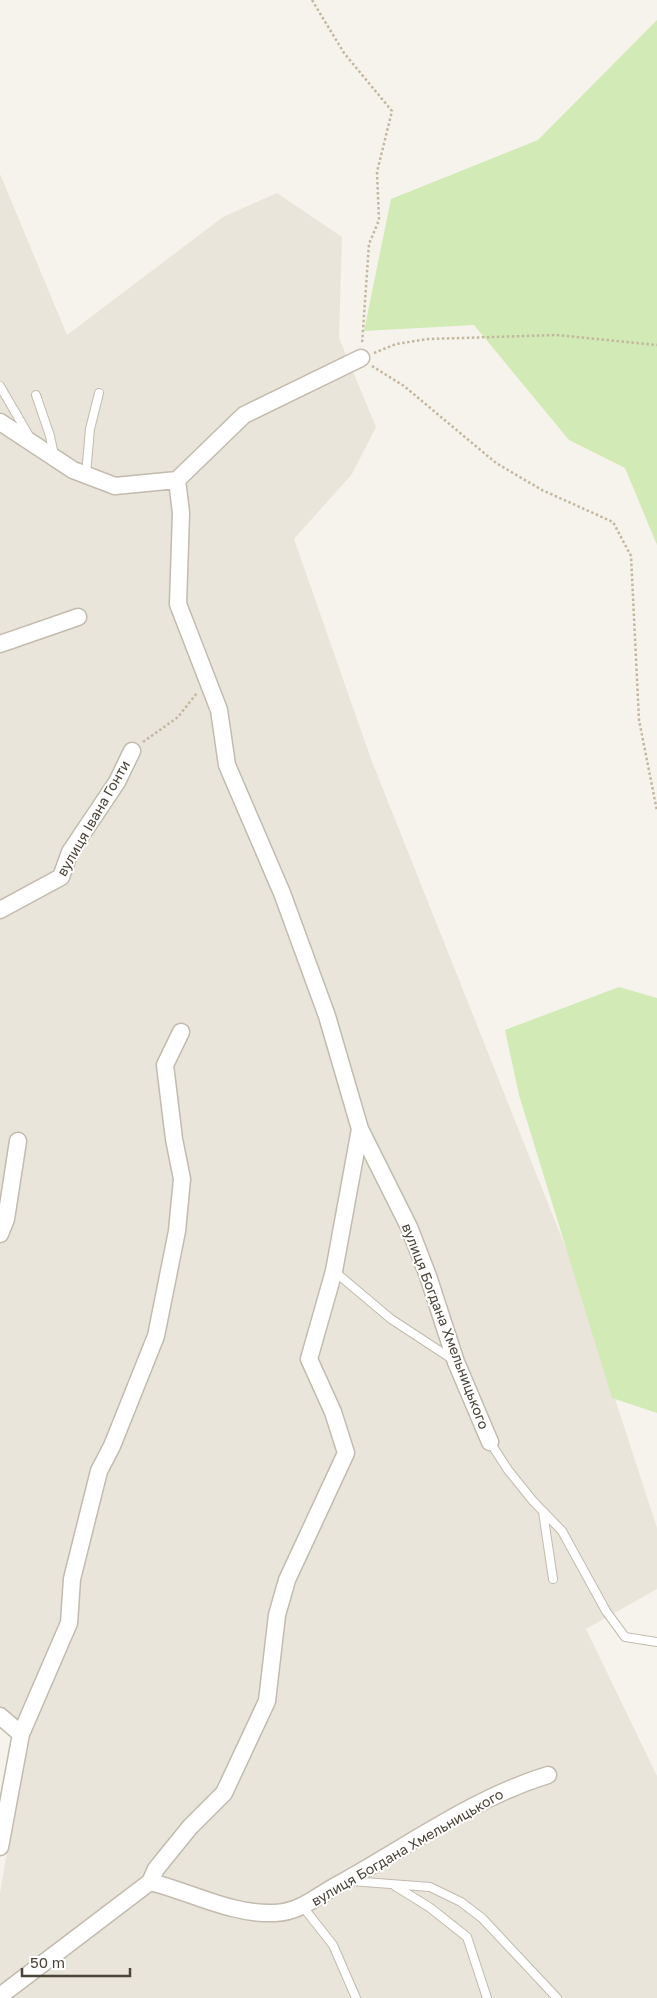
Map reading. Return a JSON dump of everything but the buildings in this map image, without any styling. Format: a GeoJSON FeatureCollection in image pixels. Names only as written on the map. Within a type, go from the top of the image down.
{"type":"FeatureCollection","features":[{"type":"Feature","properties":{"kind":"street"},"geometry":{"type":"LineString","coordinates":[[0,422],[54,458],[86,476],[115,486],[177,480],[244,415],[361,358]]}},
{"type":"Feature","properties":{"kind":"street","name":"вулиця Богдана Хмельницького"},"geometry":{"type":"LineString","coordinates":[[177,480],[181,512],[178,604],[219,710],[227,765],[286,902],[327,1016],[360,1130],[410,1227],[456,1362],[490,1442]]}},
{"type":"Feature","properties":{"kind":"street"},"geometry":{"type":"LineString","coordinates":[[0,644],[78,617]]}},
{"type":"Feature","properties":{"kind":"street","name":"вулиця Івана Гонти"},"geometry":{"type":"LineString","coordinates":[[0,910],[61,877],[70,852],[117,782],[132,751]]}},
{"type":"Feature","properties":{"kind":"street"},"geometry":{"type":"LineString","coordinates":[[0,1847],[21,1734],[69,1623],[72,1579],[99,1471],[112,1446],[156,1336],[177,1231],[182,1179],[174,1139],[165,1065],[181,1032]]}},
{"type":"Feature","properties":{"kind":"street","name":"вулиця Богдана Хмельницького"},"geometry":{"type":"LineString","coordinates":[[0,1996],[150,1882],[156,1869],[190,1827],[224,1793],[267,1701],[277,1615],[287,1580],[346,1453],[333,1412],[309,1359],[334,1271],[360,1130]]}},
{"type":"Feature","properties":{"kind":"street"},"geometry":{"type":"LineString","coordinates":[[0,1234],[6,1219],[18,1141]]}},
{"type":"Feature","properties":{"kind":"street"},"geometry":{"type":"LineString","coordinates":[[0,1716],[21,1734]]}},
{"type":"Feature","properties":{"kind":"street","name":"вулиця Богдана Хмельницького"},"geometry":{"type":"LineString","coordinates":[[150,1882],[178,1889],[231,1908],[275,1913],[303,1907],[476,1805],[509,1789],[548,1775]]}},
{"type":"Feature","properties":{"kind":"lane"},"geometry":{"type":"LineString","coordinates":[[0,386],[33,443]]}},
{"type":"Feature","properties":{"kind":"lane"},"geometry":{"type":"LineString","coordinates":[[86,476],[90,429],[99,393]]}},
{"type":"Feature","properties":{"kind":"lane"},"geometry":{"type":"LineString","coordinates":[[36,395],[50,436],[54,458]]}},
{"type":"Feature","properties":{"kind":"lane"},"geometry":{"type":"LineString","coordinates":[[334,1271],[391,1319],[456,1362]]}},
{"type":"Feature","properties":{"kind":"lane"},"geometry":{"type":"LineString","coordinates":[[490,1442],[508,1470],[543,1512],[562,1531],[606,1611],[625,1637],[657,1642]]}},
{"type":"Feature","properties":{"kind":"lane"},"geometry":{"type":"LineString","coordinates":[[543,1512],[553,1579]]}},
{"type":"Feature","properties":{"kind":"lane"},"geometry":{"type":"LineString","coordinates":[[346,1880],[430,1887],[461,1902],[482,1918],[557,1998]]}},
{"type":"Feature","properties":{"kind":"lane"},"geometry":{"type":"LineString","coordinates":[[393,1885],[429,1907],[467,1937],[487,1998]]}},
{"type":"Feature","properties":{"kind":"lane"},"geometry":{"type":"LineString","coordinates":[[303,1907],[333,1944],[356,1998]]}},
{"type":"Feature","properties":{"kind":"path"},"geometry":{"type":"LineString","coordinates":[[312,0],[344,54],[392,111],[377,172],[379,220],[369,244],[361,358]]}},
{"type":"Feature","properties":{"kind":"path"},"geometry":{"type":"LineString","coordinates":[[361,358],[396,344],[428,339],[556,335],[657,345]]}},
{"type":"Feature","properties":{"kind":"path"},"geometry":{"type":"LineString","coordinates":[[361,358],[404,386],[496,463],[542,490],[612,522],[630,556],[639,720],[657,811]]}},
{"type":"Feature","properties":{"kind":"path"},"geometry":{"type":"LineString","coordinates":[[132,751],[178,717],[191,703],[206,676]]}},
{"type":"Feature","properties":{"kind":"shaded area"},"geometry":{"type":"Polygon","coordinates":[[[0,174],[67,335],[223,217],[277,193],[342,237],[339,338],[376,427],[352,474],[294,539],[371,759],[567,1251],[657,1528],[657,1589],[586,1629],[657,1776],[657,1998],[0,1998],[0,1893],[25,1747],[0,1726],[0,174]]]}},
{"type":"Feature","properties":{"kind":"green space"},"geometry":{"type":"Polygon","coordinates":[[[657,20],[657,545],[625,468],[569,440],[474,325],[364,331],[391,199],[538,140],[657,20]]]}},
{"type":"Feature","properties":{"kind":"green space"},"geometry":{"type":"Polygon","coordinates":[[[619,987],[657,998],[657,1413],[612,1398],[519,1095],[505,1030],[619,987]]]}}]}
